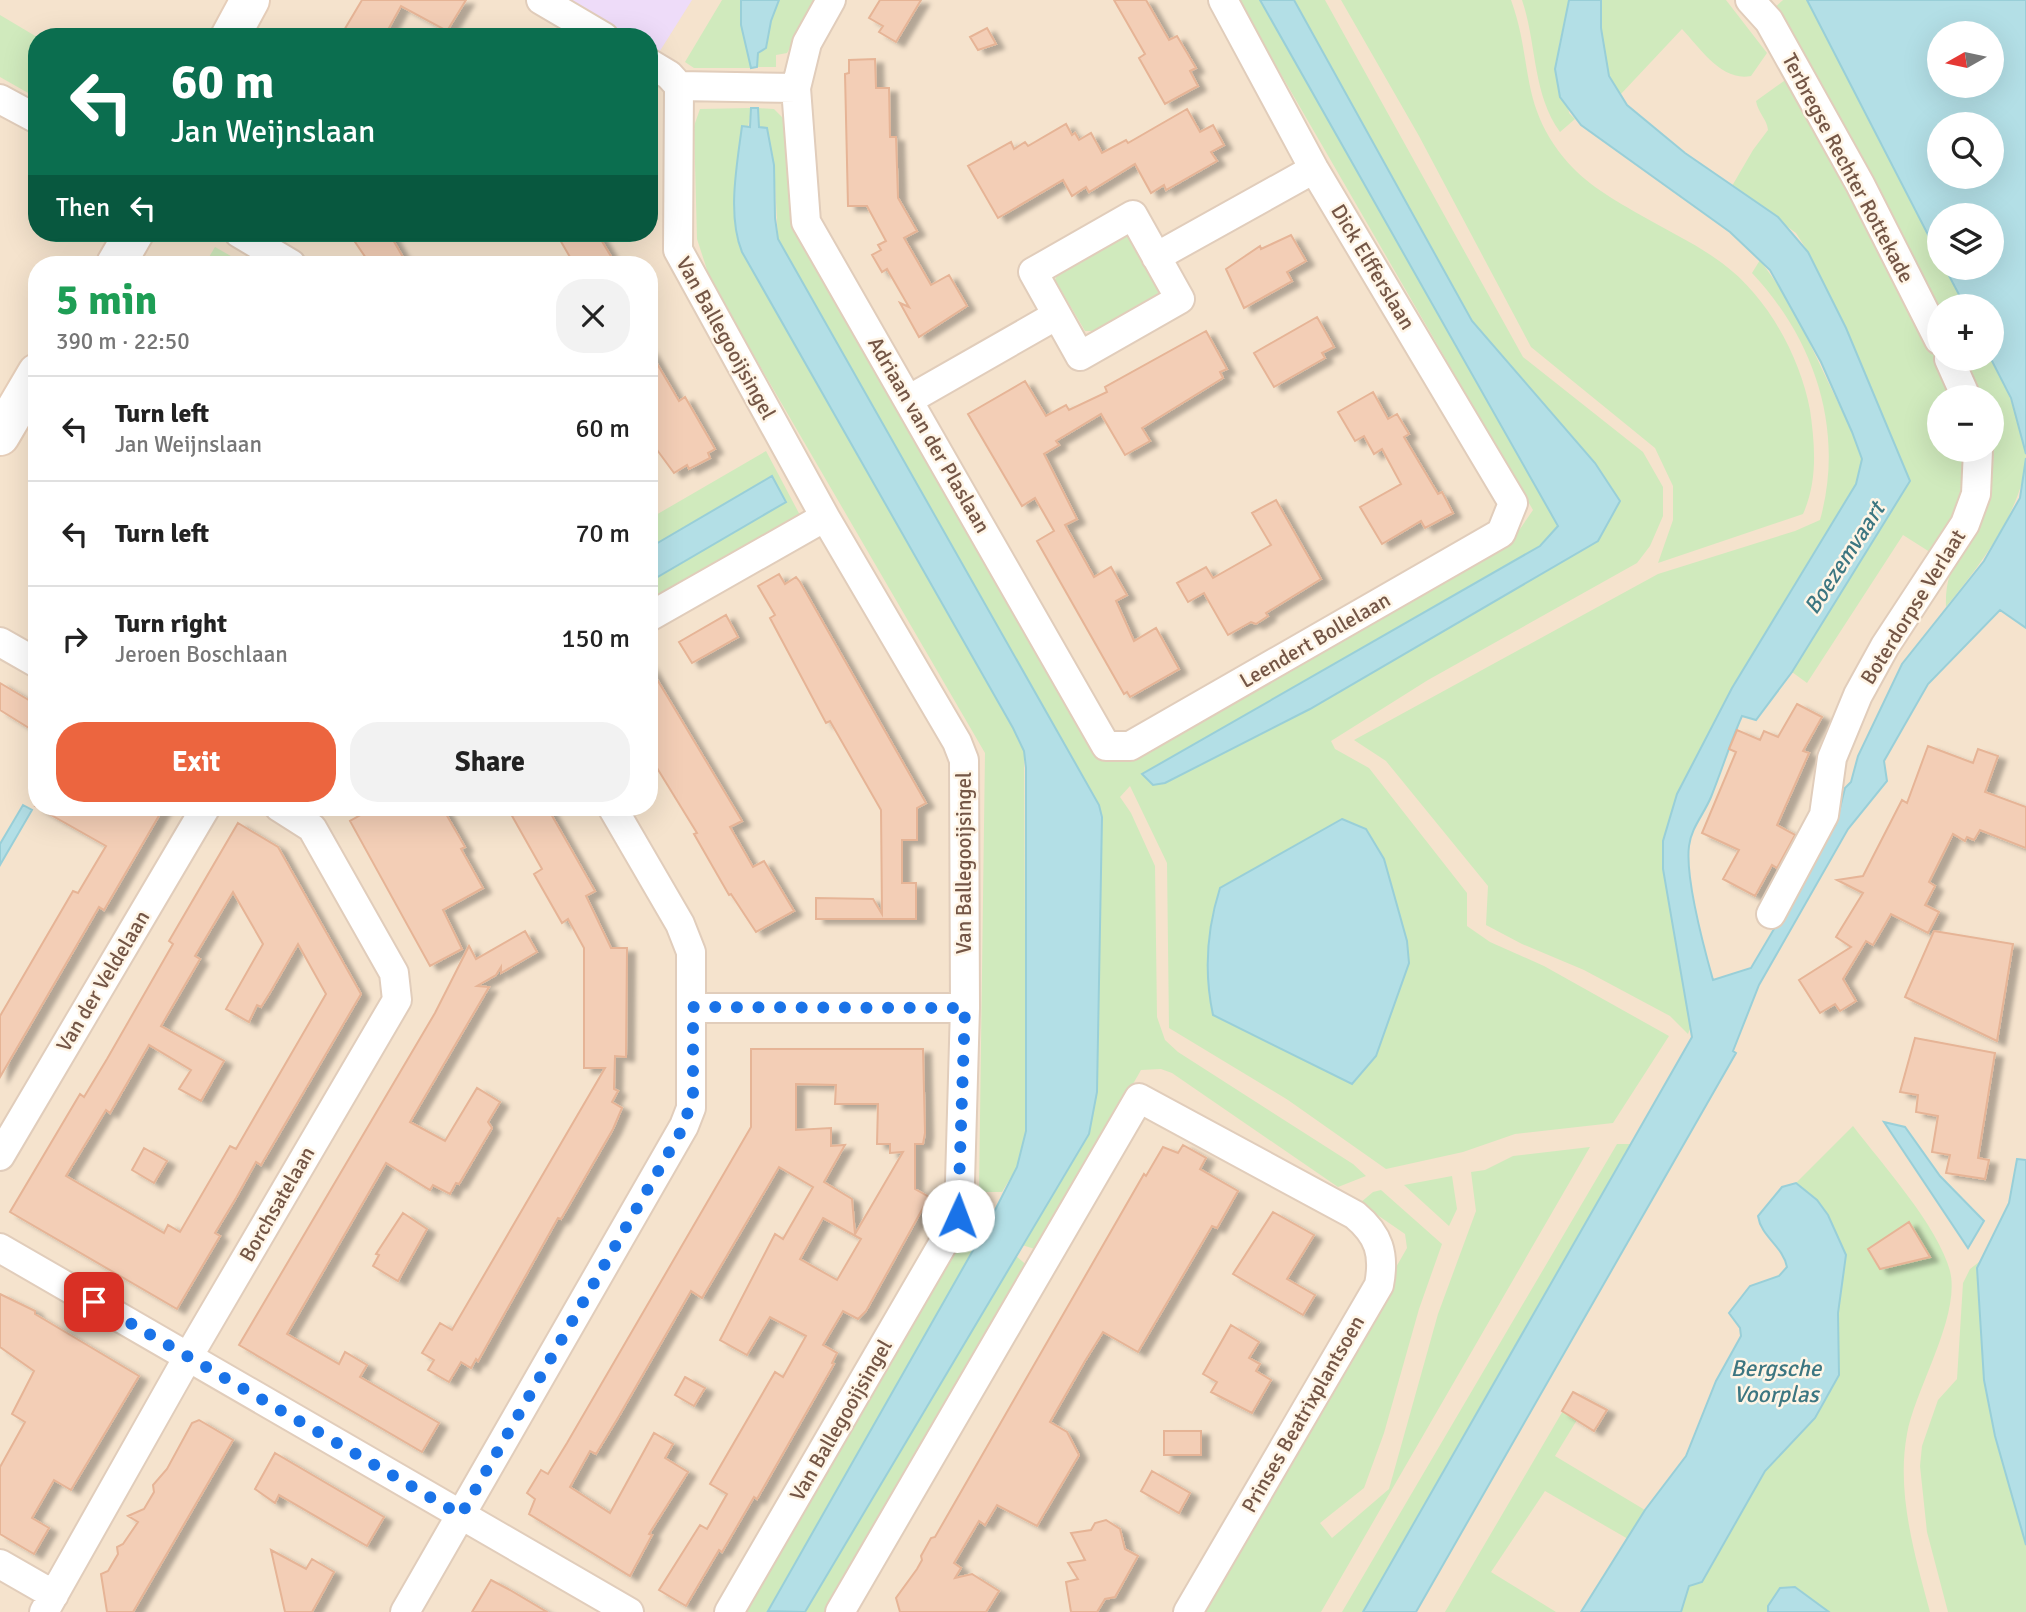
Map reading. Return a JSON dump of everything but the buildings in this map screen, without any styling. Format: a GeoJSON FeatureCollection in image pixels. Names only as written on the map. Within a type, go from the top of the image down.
{"type":"FeatureCollection","features":[{"type":"Feature","properties":{"kind":"main road"},"geometry":{"type":"LineString","coordinates":[[235,28],[250,0]]}},
{"type":"Feature","properties":{"kind":"main road"},"geometry":{"type":"LineString","coordinates":[[0,436],[28,388]]}},
{"type":"Feature","properties":{"kind":"street"},"geometry":{"type":"LineString","coordinates":[[541,0],[573,28]]}},
{"type":"Feature","properties":{"kind":"street","name":"Adriaan van der Plaslaan"},"geometry":{"type":"LineString","coordinates":[[831,0],[785,87],[806,222],[910,399],[1106,746],[1130,746]]}},
{"type":"Feature","properties":{"kind":"street","name":"Dick Elfferslaan"},"geometry":{"type":"LineString","coordinates":[[1223,0],[1314,169],[1513,503],[1501,533]]}},
{"type":"Feature","properties":{"kind":"street","name":"Terbregse Rechter Rottekade"},"geometry":{"type":"LineString","coordinates":[[1750,0],[1769,21],[1860,184],[1927,316]]}},
{"type":"Feature","properties":{"kind":"street"},"geometry":{"type":"LineString","coordinates":[[658,68],[679,86],[785,87]]}},
{"type":"Feature","properties":{"kind":"street","name":"Van Ballegooijsingel"},"geometry":{"type":"LineString","coordinates":[[679,86],[678,250],[825,517],[957,742],[964,760],[965,1008],[958,1216],[729,1612]]}},
{"type":"Feature","properties":{"kind":"street"},"geometry":{"type":"LineString","coordinates":[[0,99],[28,114]]}},
{"type":"Feature","properties":{"kind":"street"},"geometry":{"type":"LineString","coordinates":[[1156,257],[1314,169]]}},
{"type":"Feature","properties":{"kind":"street"},"geometry":{"type":"LineString","coordinates":[[1133,215],[1180,299],[1080,356],[1057,315],[1033,272],[1133,215]]}},
{"type":"Feature","properties":{"kind":"street"},"geometry":{"type":"LineString","coordinates":[[254,242],[278,256]]}},
{"type":"Feature","properties":{"kind":"street"},"geometry":{"type":"LineString","coordinates":[[910,399],[1057,315]]}},
{"type":"Feature","properties":{"kind":"street","name":"Boterdorpse Verlaat"},"geometry":{"type":"LineString","coordinates":[[1771,914],[1824,815],[1832,758],[1858,695],[1885,646],[1965,524],[1976,494],[1977,462]]}},
{"type":"Feature","properties":{"kind":"street"},"geometry":{"type":"LineString","coordinates":[[658,612],[825,517]]}},
{"type":"Feature","properties":{"kind":"street","name":"Leendert Bollelaan"},"geometry":{"type":"LineString","coordinates":[[1130,746],[1501,533]]}},
{"type":"Feature","properties":{"kind":"street"},"geometry":{"type":"LineString","coordinates":[[0,642],[28,658]]}},
{"type":"Feature","properties":{"kind":"street","name":"Van der Veldelaan"},"geometry":{"type":"LineString","coordinates":[[0,1156],[201,816]]}},
{"type":"Feature","properties":{"kind":"street"},"geometry":{"type":"LineString","coordinates":[[405,1612],[684,1126],[693,1093],[691,952],[680,924],[617,816]]}},
{"type":"Feature","properties":{"kind":"street","name":"Borchsatelaan"},"geometry":{"type":"LineString","coordinates":[[49,1603],[188,1357],[397,1000],[394,973],[313,817]]}},
{"type":"Feature","properties":{"kind":"street"},"geometry":{"type":"LineString","coordinates":[[693,1007],[965,1008]]}},
{"type":"Feature","properties":{"kind":"street","name":"Prinses Beatrixplantsoen"},"geometry":{"type":"LineString","coordinates":[[840,1612],[1139,1098],[1355,1215],[1368,1226],[1382,1254],[1379,1285],[1188,1612]]}},
{"type":"Feature","properties":{"kind":"street"},"geometry":{"type":"LineString","coordinates":[[0,1248],[629,1612]]}},
{"type":"Feature","properties":{"kind":"street"},"geometry":{"type":"LineString","coordinates":[[0,1564],[49,1603]]}},
{"type":"Feature","properties":{"kind":"shaded area"},"geometry":{"type":"Polygon","coordinates":[[[0,0],[2026,0],[2026,1612],[0,1612],[0,0]]]}},
{"type":"Feature","properties":{"kind":"shaded area"},"geometry":{"type":"Polygon","coordinates":[[[559,0],[692,0],[658,54],[658,28],[610,28],[559,0]]]}},
{"type":"Feature","properties":{"kind":"green space"},"geometry":{"type":"Polygon","coordinates":[[[722,0],[741,0],[741,25],[751,68],[694,68],[685,62],[722,0]]]}},
{"type":"Feature","properties":{"kind":"green space"},"geometry":{"type":"Polygon","coordinates":[[[779,0],[817,0],[787,53],[776,55],[776,67],[758,67],[758,53],[766,48],[771,21],[779,0]]]}},
{"type":"Feature","properties":{"kind":"green space"},"geometry":{"type":"Polygon","coordinates":[[[1238,0],[1260,0],[1559,526],[1540,546],[1153,785],[1165,783],[1310,709],[1598,541],[1620,501],[1595,463],[1472,321],[1294,0],[1325,0],[1523,357],[1643,452],[1663,487],[1663,516],[1650,546],[1637,563],[1428,680],[1331,741],[1335,749],[1369,768],[1467,893],[1467,926],[1490,942],[1544,966],[1669,1036],[1613,1123],[1515,1134],[1463,1152],[1386,1169],[1288,1100],[1169,1028],[1167,863],[1130,786],[1120,797],[1131,813],[1155,866],[1157,1017],[1165,1040],[1178,1052],[1353,1164],[1366,1176],[1338,1187],[1172,1073],[1161,1069],[1141,1070],[1038,1250],[1022,1245],[1089,1134],[1102,817],[1099,805],[778,239],[774,165],[759,127],[758,108],[774,109],[784,119],[792,228],[1097,757],[1132,759],[1513,539],[1533,510],[1238,0]],[[1384,859],[1323,1068],[1352,1084],[1409,963],[1407,941],[1384,859]]]}},
{"type":"Feature","properties":{"kind":"green space"},"geometry":{"type":"Polygon","coordinates":[[[1341,0],[1511,0],[1518,22],[1533,100],[1550,138],[1564,158],[1581,176],[1601,191],[1722,263],[1753,292],[1790,348],[1805,390],[1812,423],[1813,476],[1803,514],[1658,563],[1673,520],[1673,486],[1655,448],[1531,347],[1419,136],[1341,0]]]}},
{"type":"Feature","properties":{"kind":"green space"},"geometry":{"type":"Polygon","coordinates":[[[1522,0],[1569,0],[1559,45],[1569,113],[1575,119],[1560,132],[1544,101],[1522,0]]]}},
{"type":"Feature","properties":{"kind":"green space"},"geometry":{"type":"Polygon","coordinates":[[[1601,0],[1726,0],[1767,53],[1751,76],[1731,74],[1712,62],[1682,29],[1620,95],[1606,62],[1601,0]]]}},
{"type":"Feature","properties":{"kind":"green space"},"geometry":{"type":"Polygon","coordinates":[[[1783,0],[1807,0],[1927,233],[1927,280],[1951,280],[1959,294],[1927,294],[1927,299],[1847,131],[1817,75],[1764,17],[1783,0]]]}},
{"type":"Feature","properties":{"kind":"green space"},"geometry":{"type":"Polygon","coordinates":[[[0,15],[28,32],[28,93],[0,77],[0,15]]]}},
{"type":"Feature","properties":{"kind":"green space"},"geometry":{"type":"Polygon","coordinates":[[[1791,76],[1927,327],[1927,371],[1946,371],[1951,385],[1927,385],[1927,462],[1970,462],[1968,498],[1933,554],[1903,535],[1807,683],[1792,672],[1910,480],[1846,328],[1808,252],[1796,233],[1732,186],[1768,130],[1756,101],[1791,76]]]}},
{"type":"Feature","properties":{"kind":"green space"},"geometry":{"type":"Polygon","coordinates":[[[751,108],[736,177],[736,217],[742,252],[1024,751],[1026,1131],[1017,1167],[1002,1192],[979,1192],[985,753],[711,282],[697,239],[694,126],[700,109],[751,108]]]}},
{"type":"Feature","properties":{"kind":"green space"},"geometry":{"type":"Polygon","coordinates":[[[1120,235],[1132,237],[1160,285],[1157,296],[1098,331],[1085,331],[1055,280],[1059,270],[1120,235]]]}},
{"type":"Feature","properties":{"kind":"green space"},"geometry":{"type":"Polygon","coordinates":[[[215,247],[231,256],[210,256],[215,247]]]}},
{"type":"Feature","properties":{"kind":"green space"},"geometry":{"type":"Polygon","coordinates":[[[1760,260],[1790,302],[1852,432],[1862,459],[1856,484],[1732,688],[1677,794],[1687,1005],[1691,1026],[1688,1034],[1670,1016],[1584,970],[1522,944],[1486,925],[1488,886],[1386,761],[1354,740],[1658,574],[1795,531],[1820,520],[1827,487],[1829,453],[1819,388],[1793,327],[1752,273],[1760,260]]]}},
{"type":"Feature","properties":{"kind":"green space"},"geometry":{"type":"Polygon","coordinates":[[[1962,371],[1997,371],[2004,385],[1968,385],[1962,371]]]}},
{"type":"Feature","properties":{"kind":"green space"},"geometry":{"type":"Polygon","coordinates":[[[2004,385],[2024,441],[2024,474],[2018,495],[1998,536],[1946,607],[1950,573],[1984,509],[1993,462],[2004,462],[2004,385]]]}},
{"type":"Feature","properties":{"kind":"green space"},"geometry":{"type":"Polygon","coordinates":[[[766,451],[802,519],[658,601],[658,577],[786,501],[771,476],[658,543],[658,514],[766,451]]]}},
{"type":"Feature","properties":{"kind":"green space"},"geometry":{"type":"Polygon","coordinates":[[[1853,1126],[1922,1215],[1944,1253],[1950,1271],[1952,1289],[1949,1309],[1912,1416],[1904,1456],[1905,1501],[1930,1612],[1829,1612],[1795,1587],[1768,1606],[1768,1612],[1681,1612],[1689,1586],[1702,1582],[1765,1471],[1815,1418],[1839,1339],[1838,1313],[1846,1255],[1828,1215],[1817,1200],[1796,1183],[1853,1126]]]}},
{"type":"Feature","properties":{"kind":"green space"},"geometry":{"type":"Polygon","coordinates":[[[1617,1144],[1632,1144],[1363,1612],[1342,1612],[1617,1144]]]}},
{"type":"Feature","properties":{"kind":"green space"},"geometry":{"type":"Polygon","coordinates":[[[1590,1147],[1321,1612],[1199,1612],[1407,1248],[1405,1234],[1360,1203],[1373,1192],[1381,1190],[1442,1244],[1419,1309],[1384,1433],[1364,1488],[1320,1523],[1332,1538],[1389,1489],[1438,1314],[1476,1211],[1471,1172],[1485,1170],[1513,1156],[1590,1147]]]}},
{"type":"Feature","properties":{"kind":"green space"},"geometry":{"type":"Polygon","coordinates":[[[1452,1176],[1457,1209],[1449,1226],[1404,1185],[1452,1176]]]}},
{"type":"Feature","properties":{"kind":"green space"},"geometry":{"type":"Polygon","coordinates":[[[964,1230],[982,1236],[768,1612],[744,1612],[964,1230]]]}},
{"type":"Feature","properties":{"kind":"green space"},"geometry":{"type":"Polygon","coordinates":[[[1016,1256],[1029,1267],[827,1612],[805,1612],[1016,1256]]]}},
{"type":"Feature","properties":{"kind":"green space"},"geometry":{"type":"Polygon","coordinates":[[[1979,1262],[1984,1380],[1995,1436],[2026,1545],[2026,1612],[1948,1612],[1927,1532],[1920,1466],[1922,1446],[1938,1400],[1957,1379],[1963,1283],[1970,1269],[1979,1262]]]}},
{"type":"Feature","properties":{"kind":"green space"},"geometry":{"type":"Polygon","coordinates":[[[1571,1397],[1580,1415],[1555,1456],[1645,1510],[1628,1539],[1545,1491],[1491,1572],[1556,1612],[1445,1612],[1571,1397]]]}},
{"type":"Feature","properties":{"kind":"water"},"geometry":{"type":"Polygon","coordinates":[[[741,0],[779,0],[771,21],[766,48],[758,53],[757,67],[751,68],[741,25],[741,0]]]}},
{"type":"Feature","properties":{"kind":"water"},"geometry":{"type":"Polygon","coordinates":[[[1260,0],[1294,0],[1472,321],[1595,463],[1620,501],[1598,541],[1310,709],[1165,783],[1153,785],[1142,774],[1540,546],[1558,526],[1260,0]]]}},
{"type":"Feature","properties":{"kind":"water","name":"Boezemvaart"},"geometry":{"type":"Polygon","coordinates":[[[1569,0],[1601,0],[1601,28],[1609,76],[1627,105],[1685,153],[1778,217],[1808,252],[1846,328],[1910,481],[1792,672],[1756,720],[1742,716],[1711,797],[1692,833],[1689,846],[1690,876],[1696,913],[1713,980],[1751,968],[1836,824],[1845,788],[1851,782],[1858,756],[1902,664],[1984,561],[2020,498],[2026,458],[2026,628],[2000,610],[1928,684],[1884,761],[1887,781],[1848,829],[1759,985],[1733,1051],[1736,1053],[1416,1612],[1363,1612],[1692,1037],[1663,869],[1663,841],[1677,794],[1732,688],[1856,484],[1862,459],[1821,362],[1770,270],[1730,232],[1581,125],[1560,97],[1555,69],[1569,0]]]}},
{"type":"Feature","properties":{"kind":"water"},"geometry":{"type":"Polygon","coordinates":[[[1807,0],[2026,0],[2026,454],[2011,398],[1997,371],[2004,371],[2004,294],[1959,294],[1951,280],[2004,280],[2004,203],[1927,203],[1927,233],[1807,0]]]}},
{"type":"Feature","properties":{"kind":"water"},"geometry":{"type":"Polygon","coordinates":[[[751,108],[758,108],[759,127],[767,128],[774,165],[778,239],[1099,805],[1102,817],[1097,1092],[1089,1134],[805,1612],[768,1611],[988,1224],[1017,1167],[1026,1131],[1026,768],[1024,751],[1013,728],[742,252],[737,238],[734,190],[742,126],[750,127],[751,108]]]}},
{"type":"Feature","properties":{"kind":"water"},"geometry":{"type":"Polygon","coordinates":[[[772,476],[786,502],[658,577],[658,543],[772,476]]]}},
{"type":"Feature","properties":{"kind":"water"},"geometry":{"type":"Polygon","coordinates":[[[23,805],[28,808],[29,816],[0,865],[0,844],[23,805]]]}},
{"type":"Feature","properties":{"kind":"water"},"geometry":{"type":"Polygon","coordinates":[[[1342,819],[1366,829],[1384,859],[1407,941],[1409,963],[1376,1056],[1352,1084],[1213,1015],[1208,983],[1212,919],[1220,888],[1342,819]]]}},
{"type":"Feature","properties":{"kind":"water"},"geometry":{"type":"Polygon","coordinates":[[[1884,1122],[1905,1127],[1940,1176],[1984,1221],[1968,1248],[1884,1122]]]}},
{"type":"Feature","properties":{"kind":"water"},"geometry":{"type":"Polygon","coordinates":[[[2017,1159],[2026,1160],[2026,1545],[1995,1436],[1984,1380],[1977,1268],[2009,1203],[2017,1159]]]}},
{"type":"Feature","properties":{"kind":"water","name":"Bergsche Voorplas"},"geometry":{"type":"Polygon","coordinates":[[[1796,1183],[1817,1200],[1828,1215],[1846,1255],[1838,1313],[1839,1375],[1815,1418],[1765,1471],[1702,1582],[1689,1586],[1681,1612],[1581,1612],[1645,1510],[1686,1456],[1716,1381],[1741,1336],[1740,1328],[1729,1313],[1750,1286],[1779,1276],[1787,1267],[1781,1253],[1763,1230],[1758,1216],[1782,1187],[1796,1183]]]}},
{"type":"Feature","properties":{"kind":"water"},"geometry":{"type":"Polygon","coordinates":[[[1795,1587],[1829,1612],[1768,1612],[1768,1606],[1780,1588],[1795,1587]]]}},
{"type":"Feature","properties":{"kind":"route"},"geometry":{"type":"LineString","coordinates":[[94,1302],[461,1515],[684,1126],[693,1093],[693,1007],[965,1008],[958,1216]]}}]}
